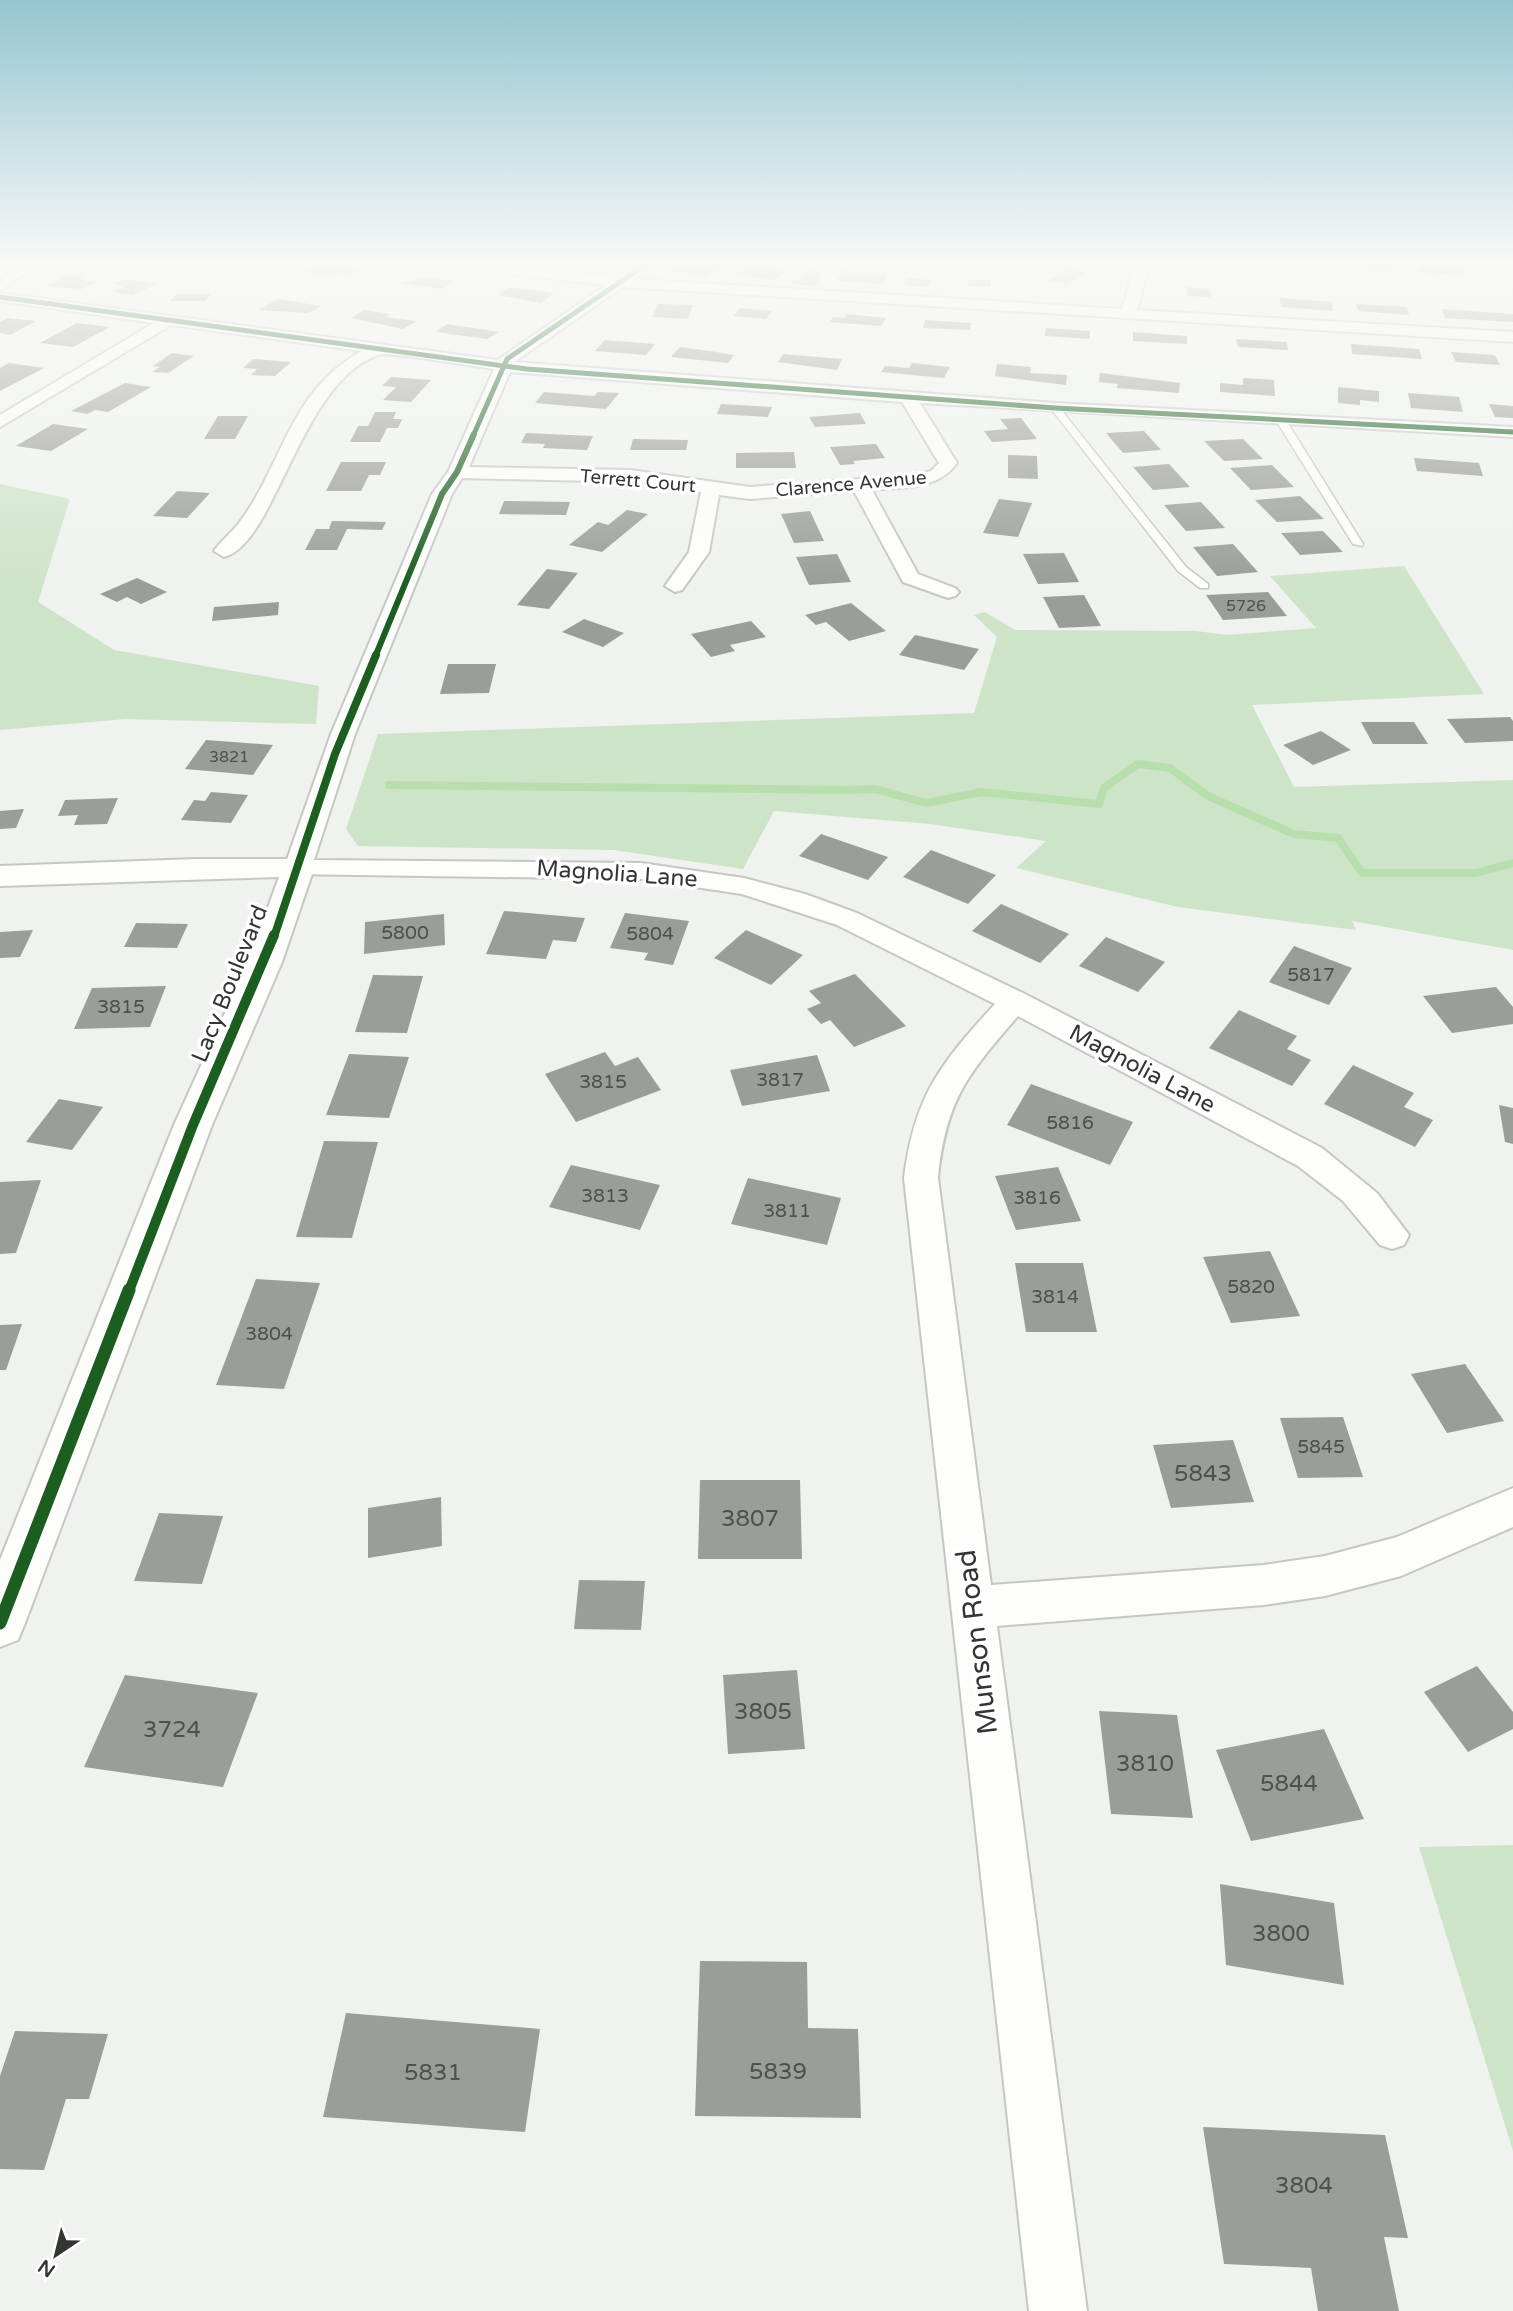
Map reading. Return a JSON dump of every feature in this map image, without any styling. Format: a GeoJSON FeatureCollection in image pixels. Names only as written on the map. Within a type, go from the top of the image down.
{"type":"FeatureCollection","features":[{"type":"Feature","properties":{"kind":"street"},"geometry":{"type":"LineString","coordinates":[[0,422],[88,369]]}},
{"type":"Feature","properties":{"kind":"street"},"geometry":{"type":"LineString","coordinates":[[224,551],[248,525],[312,406],[343,369]]}},
{"type":"Feature","properties":{"kind":"street","name":"Lacy Boulevard"},"geometry":{"type":"LineString","coordinates":[[0,1623],[15,1544],[265,962],[343,733],[442,494],[457,472],[503,369]]}},
{"type":"Feature","properties":{"kind":"street"},"geometry":{"type":"LineString","coordinates":[[526,369],[1055,408],[1282,422],[1381,423],[1513,432]]}},
{"type":"Feature","properties":{"kind":"street","name":"Clarence Avenue"},"geometry":{"type":"LineString","coordinates":[[711,488],[750,493],[927,479],[946,469],[948,463],[907,396]]}},
{"type":"Feature","properties":{"kind":"street","name":"Terrett Court"},"geometry":{"type":"LineString","coordinates":[[457,472],[630,476],[711,488],[699,552],[675,586]]}},
{"type":"Feature","properties":{"kind":"street"},"geometry":{"type":"LineString","coordinates":[[860,485],[910,578],[948,592]]}},
{"type":"Feature","properties":{"kind":"street","name":"Magnolia Lane"},"geometry":{"type":"LineString","coordinates":[[0,876],[196,868],[604,870],[706,879],[795,900],[846,919],[1014,1001],[1310,1157],[1347,1182],[1374,1209],[1392,1235]]}},
{"type":"Feature","properties":{"kind":"street","name":"Munson Road"},"geometry":{"type":"LineString","coordinates":[[1014,1001],[952,1072],[934,1104],[923,1153],[921,1178],[1059,2311]]}},
{"type":"Feature","properties":{"kind":"street"},"geometry":{"type":"LineString","coordinates":[[973,1607],[1265,1584],[1325,1576],[1401,1556],[1513,1507]]}},
{"type":"Feature","properties":{"kind":"lane"},"geometry":{"type":"LineString","coordinates":[[1055,408],[1181,569],[1204,586]]}},
{"type":"Feature","properties":{"kind":"lane"},"geometry":{"type":"LineString","coordinates":[[1282,422],[1358,544]]}},
{"type":"Feature","properties":{"kind":"green space"},"geometry":{"type":"Polygon","coordinates":[[[0,484],[70,499],[38,602],[114,650],[319,686],[316,724],[125,719],[0,730],[0,484]]]}},
{"type":"Feature","properties":{"kind":"green space"},"geometry":{"type":"Polygon","coordinates":[[[1404,566],[1484,694],[1252,705],[1294,787],[1513,780],[1513,950],[1352,921],[1356,930],[1178,907],[1016,868],[1046,841],[930,824],[774,811],[743,869],[614,850],[358,846],[346,829],[378,734],[974,713],[997,637],[974,615],[985,612],[1015,630],[1196,631],[1227,635],[1316,628],[1270,576],[1404,566]]]}},
{"type":"Feature","properties":{"kind":"green space"},"geometry":{"type":"Polygon","coordinates":[[[1513,1845],[1513,2151],[1419,1847],[1513,1845]]]}},
{"type":"Feature","properties":{"kind":"building"},"geometry":{"type":"Polygon","coordinates":[[[0,369],[42,369],[0,391],[0,369]]]}},
{"type":"Feature","properties":{"kind":"building"},"geometry":{"type":"Polygon","coordinates":[[[157,369],[174,369],[168,373],[152,372],[157,369]]]}},
{"type":"Feature","properties":{"kind":"building"},"geometry":{"type":"Polygon","coordinates":[[[255,369],[283,369],[275,376],[251,375],[257,369],[255,369]]]}},
{"type":"Feature","properties":{"kind":"building"},"geometry":{"type":"Polygon","coordinates":[[[883,369],[949,369],[944,378],[881,372],[883,369]]]}},
{"type":"Feature","properties":{"kind":"building"},"geometry":{"type":"Polygon","coordinates":[[[996,369],[1031,369],[1030,373],[1067,375],[1066,385],[995,376],[996,369]]]}},
{"type":"Feature","properties":{"kind":"building"},"geometry":{"type":"Polygon","coordinates":[[[1100,373],[1180,383],[1179,393],[1117,388],[1118,384],[1099,382],[1100,373]]]}},
{"type":"Feature","properties":{"kind":"building"},"geometry":{"type":"Polygon","coordinates":[[[391,377],[431,380],[411,402],[383,400],[396,387],[382,386],[391,377]]]}},
{"type":"Feature","properties":{"kind":"building"},"geometry":{"type":"Polygon","coordinates":[[[1243,378],[1274,380],[1275,396],[1220,392],[1220,383],[1243,385],[1243,378]]]}},
{"type":"Feature","properties":{"kind":"building"},"geometry":{"type":"Polygon","coordinates":[[[125,383],[151,387],[108,412],[95,410],[88,414],[71,411],[125,383]]]}},
{"type":"Feature","properties":{"kind":"building"},"geometry":{"type":"Polygon","coordinates":[[[1338,387],[1379,391],[1379,402],[1360,400],[1360,405],[1338,403],[1338,387]]]}},
{"type":"Feature","properties":{"kind":"building"},"geometry":{"type":"Polygon","coordinates":[[[544,392],[594,396],[598,392],[619,393],[606,409],[535,403],[544,392]]]}},
{"type":"Feature","properties":{"kind":"building"},"geometry":{"type":"Polygon","coordinates":[[[1408,393],[1459,397],[1463,412],[1411,408],[1408,393]]]}},
{"type":"Feature","properties":{"kind":"building"},"geometry":{"type":"Polygon","coordinates":[[[721,404],[772,407],[768,417],[717,414],[721,404]]]}},
{"type":"Feature","properties":{"kind":"building"},"geometry":{"type":"Polygon","coordinates":[[[1489,404],[1513,406],[1513,418],[1495,417],[1489,404]]]}},
{"type":"Feature","properties":{"kind":"building"},"geometry":{"type":"Polygon","coordinates":[[[375,412],[396,412],[393,419],[402,419],[398,428],[387,428],[380,442],[350,442],[358,426],[368,426],[375,412]]]}},
{"type":"Feature","properties":{"kind":"building"},"geometry":{"type":"Polygon","coordinates":[[[860,413],[866,424],[815,427],[809,417],[860,413]]]}},
{"type":"Feature","properties":{"kind":"building"},"geometry":{"type":"Polygon","coordinates":[[[218,416],[248,416],[235,439],[204,439],[218,416]]]}},
{"type":"Feature","properties":{"kind":"building"},"geometry":{"type":"Polygon","coordinates":[[[1021,418],[1037,439],[992,442],[984,431],[1008,429],[1000,419],[1021,418]]]}},
{"type":"Feature","properties":{"kind":"building"},"geometry":{"type":"Polygon","coordinates":[[[53,424],[88,429],[51,451],[16,446],[53,424]]]}},
{"type":"Feature","properties":{"kind":"building"},"geometry":{"type":"Polygon","coordinates":[[[1144,431],[1161,450],[1123,453],[1106,433],[1144,431]]]}},
{"type":"Feature","properties":{"kind":"building"},"geometry":{"type":"Polygon","coordinates":[[[526,433],[593,436],[587,450],[543,448],[545,444],[521,443],[526,433]]]}},
{"type":"Feature","properties":{"kind":"building"},"geometry":{"type":"Polygon","coordinates":[[[633,439],[688,440],[686,450],[630,450],[633,439]]]}},
{"type":"Feature","properties":{"kind":"building"},"geometry":{"type":"Polygon","coordinates":[[[1243,439],[1263,459],[1224,461],[1204,441],[1243,439]]]}},
{"type":"Feature","properties":{"kind":"building"},"geometry":{"type":"Polygon","coordinates":[[[876,444],[885,458],[840,465],[830,447],[876,444]]]}},
{"type":"Feature","properties":{"kind":"building"},"geometry":{"type":"Polygon","coordinates":[[[794,452],[796,468],[736,468],[736,453],[794,452]]]}},
{"type":"Feature","properties":{"kind":"building"},"geometry":{"type":"Polygon","coordinates":[[[1008,455],[1037,456],[1038,479],[1008,478],[1008,455]]]}},
{"type":"Feature","properties":{"kind":"building"},"geometry":{"type":"Polygon","coordinates":[[[1414,458],[1479,463],[1483,476],[1417,471],[1414,458]]]}},
{"type":"Feature","properties":{"kind":"building"},"geometry":{"type":"Polygon","coordinates":[[[341,462],[386,462],[380,475],[369,475],[361,491],[326,491],[341,462]]]}},
{"type":"Feature","properties":{"kind":"building"},"geometry":{"type":"Polygon","coordinates":[[[1169,464],[1190,487],[1153,490],[1133,467],[1169,464]]]}},
{"type":"Feature","properties":{"kind":"building"},"geometry":{"type":"Polygon","coordinates":[[[1272,465],[1294,487],[1251,490],[1230,468],[1272,465]]]}},
{"type":"Feature","properties":{"kind":"building"},"geometry":{"type":"Polygon","coordinates":[[[177,491],[210,493],[187,518],[153,516],[177,491]]]}},
{"type":"Feature","properties":{"kind":"building"},"geometry":{"type":"Polygon","coordinates":[[[1300,496],[1324,519],[1277,522],[1255,500],[1300,496]]]}},
{"type":"Feature","properties":{"kind":"building"},"geometry":{"type":"Polygon","coordinates":[[[999,499],[1032,503],[1018,537],[983,533],[999,499]]]}},
{"type":"Feature","properties":{"kind":"building"},"geometry":{"type":"Polygon","coordinates":[[[504,501],[570,502],[566,515],[499,514],[504,501]]]}},
{"type":"Feature","properties":{"kind":"building"},"geometry":{"type":"Polygon","coordinates":[[[1201,502],[1225,528],[1186,531],[1164,505],[1201,502]]]}},
{"type":"Feature","properties":{"kind":"building"},"geometry":{"type":"Polygon","coordinates":[[[627,510],[648,514],[602,552],[569,545],[598,522],[608,525],[627,510]]]}},
{"type":"Feature","properties":{"kind":"building"},"geometry":{"type":"Polygon","coordinates":[[[810,511],[824,541],[794,543],[781,514],[810,511]]]}},
{"type":"Feature","properties":{"kind":"building"},"geometry":{"type":"Polygon","coordinates":[[[332,521],[386,522],[382,530],[347,529],[337,550],[305,550],[316,529],[329,529],[332,521]]]}},
{"type":"Feature","properties":{"kind":"building"},"geometry":{"type":"Polygon","coordinates":[[[1323,531],[1343,552],[1300,555],[1281,533],[1323,531]]]}},
{"type":"Feature","properties":{"kind":"building"},"geometry":{"type":"Polygon","coordinates":[[[1233,544],[1258,572],[1217,576],[1193,547],[1233,544]]]}},
{"type":"Feature","properties":{"kind":"building"},"geometry":{"type":"Polygon","coordinates":[[[1064,553],[1079,582],[1038,584],[1023,554],[1064,553]]]}},
{"type":"Feature","properties":{"kind":"building"},"geometry":{"type":"Polygon","coordinates":[[[837,554],[851,582],[809,585],[796,557],[837,554]]]}},
{"type":"Feature","properties":{"kind":"building"},"geometry":{"type":"Polygon","coordinates":[[[547,569],[578,573],[549,609],[517,605],[547,569]]]}},
{"type":"Feature","properties":{"kind":"building"},"geometry":{"type":"Polygon","coordinates":[[[137,578],[167,592],[141,604],[127,597],[117,602],[100,594],[137,578]]]}},
{"type":"Feature","properties":{"kind":"building"},"geometry":{"type":"Polygon","coordinates":[[[1268,592],[1287,616],[1223,620],[1206,595],[1268,592]]]}},
{"type":"Feature","properties":{"kind":"building"},"geometry":{"type":"Polygon","coordinates":[[[1084,595],[1101,626],[1059,628],[1043,597],[1084,595]]]}},
{"type":"Feature","properties":{"kind":"building"},"geometry":{"type":"Polygon","coordinates":[[[279,602],[278,615],[212,621],[214,607],[279,602]]]}},
{"type":"Feature","properties":{"kind":"building"},"geometry":{"type":"Polygon","coordinates":[[[851,603],[886,631],[849,641],[826,622],[816,625],[805,615],[851,603]]]}},
{"type":"Feature","properties":{"kind":"building"},"geometry":{"type":"Polygon","coordinates":[[[584,619],[624,633],[603,647],[562,632],[584,619]]]}},
{"type":"Feature","properties":{"kind":"building"},"geometry":{"type":"Polygon","coordinates":[[[751,621],[766,637],[730,645],[735,651],[711,657],[691,634],[751,621]]]}},
{"type":"Feature","properties":{"kind":"building"},"geometry":{"type":"Polygon","coordinates":[[[915,635],[979,649],[964,670],[899,655],[915,635]]]}},
{"type":"Feature","properties":{"kind":"building"},"geometry":{"type":"Polygon","coordinates":[[[448,664],[496,664],[489,693],[440,694],[448,664]]]}},
{"type":"Feature","properties":{"kind":"building"},"geometry":{"type":"Polygon","coordinates":[[[1510,717],[1513,721],[1513,741],[1465,743],[1447,719],[1510,717]]]}},
{"type":"Feature","properties":{"kind":"building"},"geometry":{"type":"Polygon","coordinates":[[[1361,722],[1414,722],[1428,744],[1373,744],[1361,722]]]}},
{"type":"Feature","properties":{"kind":"building"},"geometry":{"type":"Polygon","coordinates":[[[1321,731],[1351,750],[1313,765],[1283,745],[1321,731]]]}},
{"type":"Feature","properties":{"kind":"building"},"geometry":{"type":"Polygon","coordinates":[[[206,740],[273,745],[253,775],[185,769],[206,740]]]}},
{"type":"Feature","properties":{"kind":"building"},"geometry":{"type":"Polygon","coordinates":[[[211,792],[248,795],[231,823],[181,820],[194,800],[205,801],[211,792]]]}},
{"type":"Feature","properties":{"kind":"building"},"geometry":{"type":"Polygon","coordinates":[[[118,798],[107,824],[74,825],[78,815],[58,816],[65,800],[118,798]]]}},
{"type":"Feature","properties":{"kind":"building"},"geometry":{"type":"Polygon","coordinates":[[[24,809],[16,828],[0,829],[0,811],[24,809]]]}},
{"type":"Feature","properties":{"kind":"building"},"geometry":{"type":"Polygon","coordinates":[[[821,834],[888,857],[868,880],[799,856],[821,834]]]}},
{"type":"Feature","properties":{"kind":"building"},"geometry":{"type":"Polygon","coordinates":[[[931,850],[996,875],[968,904],[903,877],[931,850]]]}},
{"type":"Feature","properties":{"kind":"building"},"geometry":{"type":"Polygon","coordinates":[[[1001,904],[1069,934],[1040,963],[972,931],[1001,904]]]}},
{"type":"Feature","properties":{"kind":"building"},"geometry":{"type":"Polygon","coordinates":[[[504,911],[585,918],[576,942],[553,940],[546,959],[486,954],[504,911]]]}},
{"type":"Feature","properties":{"kind":"building"},"geometry":{"type":"Polygon","coordinates":[[[625,913],[689,921],[673,965],[644,960],[648,953],[610,948],[625,913]]]}},
{"type":"Feature","properties":{"kind":"building"},"geometry":{"type":"Polygon","coordinates":[[[444,914],[445,945],[364,954],[365,922],[444,914]]]}},
{"type":"Feature","properties":{"kind":"building"},"geometry":{"type":"Polygon","coordinates":[[[136,923],[188,924],[177,948],[124,947],[136,923]]]}},
{"type":"Feature","properties":{"kind":"building"},"geometry":{"type":"Polygon","coordinates":[[[33,930],[20,957],[0,958],[0,932],[33,930]]]}},
{"type":"Feature","properties":{"kind":"building"},"geometry":{"type":"Polygon","coordinates":[[[746,930],[803,955],[771,985],[714,958],[746,930]]]}},
{"type":"Feature","properties":{"kind":"building"},"geometry":{"type":"Polygon","coordinates":[[[1106,937],[1165,962],[1138,992],[1079,966],[1106,937]]]}},
{"type":"Feature","properties":{"kind":"building"},"geometry":{"type":"Polygon","coordinates":[[[1294,946],[1352,968],[1329,1005],[1269,982],[1294,946]]]}},
{"type":"Feature","properties":{"kind":"building"},"geometry":{"type":"Polygon","coordinates":[[[855,974],[906,1026],[854,1047],[830,1020],[821,1024],[807,1009],[821,1003],[809,991],[855,974]]]}},
{"type":"Feature","properties":{"kind":"building"},"geometry":{"type":"Polygon","coordinates":[[[373,975],[423,976],[407,1033],[355,1032],[373,975]]]}},
{"type":"Feature","properties":{"kind":"building"},"geometry":{"type":"Polygon","coordinates":[[[166,986],[150,1027],[74,1029],[92,988],[166,986]]]}},
{"type":"Feature","properties":{"kind":"building"},"geometry":{"type":"Polygon","coordinates":[[[1496,987],[1513,1007],[1513,1024],[1452,1033],[1423,996],[1496,987]]]}},
{"type":"Feature","properties":{"kind":"building"},"geometry":{"type":"Polygon","coordinates":[[[1239,1010],[1297,1036],[1287,1049],[1311,1060],[1292,1086],[1209,1048],[1239,1010]]]}},
{"type":"Feature","properties":{"kind":"building"},"geometry":{"type":"Polygon","coordinates":[[[605,1052],[615,1066],[638,1057],[661,1090],[576,1122],[545,1074],[605,1052]]]}},
{"type":"Feature","properties":{"kind":"building"},"geometry":{"type":"Polygon","coordinates":[[[349,1054],[409,1057],[389,1118],[326,1115],[349,1054]]]}},
{"type":"Feature","properties":{"kind":"building"},"geometry":{"type":"Polygon","coordinates":[[[817,1055],[830,1091],[742,1106],[730,1070],[817,1055]]]}},
{"type":"Feature","properties":{"kind":"building"},"geometry":{"type":"Polygon","coordinates":[[[1353,1065],[1414,1093],[1404,1107],[1433,1120],[1415,1147],[1324,1104],[1353,1065]]]}},
{"type":"Feature","properties":{"kind":"building"},"geometry":{"type":"Polygon","coordinates":[[[1031,1084],[1133,1122],[1110,1165],[1007,1125],[1031,1084]]]}},
{"type":"Feature","properties":{"kind":"building"},"geometry":{"type":"Polygon","coordinates":[[[59,1099],[103,1107],[72,1150],[26,1142],[59,1099]]]}},
{"type":"Feature","properties":{"kind":"building"},"geometry":{"type":"Polygon","coordinates":[[[1499,1105],[1513,1108],[1513,1144],[1505,1142],[1499,1105]]]}},
{"type":"Feature","properties":{"kind":"building"},"geometry":{"type":"Polygon","coordinates":[[[324,1141],[378,1142],[352,1238],[296,1237],[324,1141]]]}},
{"type":"Feature","properties":{"kind":"building"},"geometry":{"type":"Polygon","coordinates":[[[571,1165],[660,1185],[640,1230],[549,1207],[571,1165]]]}},
{"type":"Feature","properties":{"kind":"building"},"geometry":{"type":"Polygon","coordinates":[[[1058,1167],[1081,1221],[1016,1230],[995,1176],[1058,1167]]]}},
{"type":"Feature","properties":{"kind":"building"},"geometry":{"type":"Polygon","coordinates":[[[748,1178],[841,1198],[827,1245],[731,1224],[748,1178]]]}},
{"type":"Feature","properties":{"kind":"building"},"geometry":{"type":"Polygon","coordinates":[[[41,1180],[16,1253],[0,1254],[0,1182],[41,1180]]]}},
{"type":"Feature","properties":{"kind":"building"},"geometry":{"type":"Polygon","coordinates":[[[1270,1251],[1300,1316],[1231,1323],[1203,1257],[1270,1251]]]}},
{"type":"Feature","properties":{"kind":"building"},"geometry":{"type":"Polygon","coordinates":[[[1015,1263],[1083,1263],[1097,1332],[1026,1332],[1015,1263]]]}},
{"type":"Feature","properties":{"kind":"building"},"geometry":{"type":"Polygon","coordinates":[[[256,1279],[320,1283],[284,1389],[216,1385],[256,1279]]]}},
{"type":"Feature","properties":{"kind":"building"},"geometry":{"type":"Polygon","coordinates":[[[22,1324],[6,1370],[0,1370],[0,1325],[22,1324]]]}},
{"type":"Feature","properties":{"kind":"building"},"geometry":{"type":"Polygon","coordinates":[[[1465,1364],[1504,1421],[1447,1433],[1411,1374],[1465,1364]]]}},
{"type":"Feature","properties":{"kind":"building"},"geometry":{"type":"Polygon","coordinates":[[[1343,1417],[1363,1477],[1298,1478],[1280,1418],[1343,1417]]]}},
{"type":"Feature","properties":{"kind":"building"},"geometry":{"type":"Polygon","coordinates":[[[1233,1440],[1254,1502],[1171,1508],[1153,1445],[1233,1440]]]}},
{"type":"Feature","properties":{"kind":"building"},"geometry":{"type":"Polygon","coordinates":[[[700,1480],[800,1480],[802,1559],[698,1559],[700,1480]]]}},
{"type":"Feature","properties":{"kind":"building"},"geometry":{"type":"Polygon","coordinates":[[[441,1497],[442,1546],[368,1558],[368,1508],[441,1497]]]}},
{"type":"Feature","properties":{"kind":"building"},"geometry":{"type":"Polygon","coordinates":[[[159,1513],[223,1516],[202,1584],[134,1581],[159,1513]]]}},
{"type":"Feature","properties":{"kind":"building"},"geometry":{"type":"Polygon","coordinates":[[[579,1580],[645,1581],[641,1630],[574,1629],[579,1580]]]}},
{"type":"Feature","properties":{"kind":"building"},"geometry":{"type":"Polygon","coordinates":[[[1477,1666],[1513,1712],[1513,1729],[1468,1752],[1424,1692],[1477,1666]]]}},
{"type":"Feature","properties":{"kind":"building"},"geometry":{"type":"Polygon","coordinates":[[[797,1670],[805,1749],[728,1754],[723,1675],[797,1670]]]}},
{"type":"Feature","properties":{"kind":"building"},"geometry":{"type":"Polygon","coordinates":[[[125,1675],[258,1693],[223,1787],[84,1767],[125,1675]]]}},
{"type":"Feature","properties":{"kind":"building"},"geometry":{"type":"Polygon","coordinates":[[[1099,1711],[1177,1715],[1193,1818],[1111,1814],[1099,1711]]]}},
{"type":"Feature","properties":{"kind":"building"},"geometry":{"type":"Polygon","coordinates":[[[1324,1729],[1364,1819],[1251,1841],[1216,1750],[1324,1729]]]}},
{"type":"Feature","properties":{"kind":"building"},"geometry":{"type":"Polygon","coordinates":[[[1220,1884],[1334,1903],[1344,1985],[1226,1965],[1220,1884]]]}},
{"type":"Feature","properties":{"kind":"building"},"geometry":{"type":"Polygon","coordinates":[[[700,1961],[807,1962],[808,2028],[858,2029],[861,2118],[695,2116],[700,1961]]]}},
{"type":"Feature","properties":{"kind":"building"},"geometry":{"type":"Polygon","coordinates":[[[346,2013],[540,2029],[525,2132],[323,2117],[346,2013]]]}},
{"type":"Feature","properties":{"kind":"building"},"geometry":{"type":"Polygon","coordinates":[[[15,2031],[108,2034],[89,2099],[66,2099],[44,2170],[0,2169],[0,2076],[15,2031]]]}},
{"type":"Feature","properties":{"kind":"building"},"geometry":{"type":"Polygon","coordinates":[[[1203,2127],[1385,2135],[1408,2238],[1384,2237],[1399,2311],[1318,2311],[1311,2268],[1224,2264],[1203,2127]]]}},
{"type":"Feature","properties":{"kind":"waterway"},"geometry":{"type":"LineString","coordinates":[[389,785],[875,789],[926,803],[981,792],[1099,804],[1104,788],[1138,764],[1170,768],[1208,796],[1294,834],[1338,838],[1362,873],[1475,873],[1513,863]]}},
{"type":"Feature","properties":{"kind":"cycle path"},"geometry":{"type":"LineString","coordinates":[[0,1623],[193,1125],[265,962],[335,754],[442,494],[457,472],[503,369]]}},
{"type":"Feature","properties":{"kind":"cycle path"},"geometry":{"type":"LineString","coordinates":[[526,369],[1055,408],[1513,432]]}}]}
